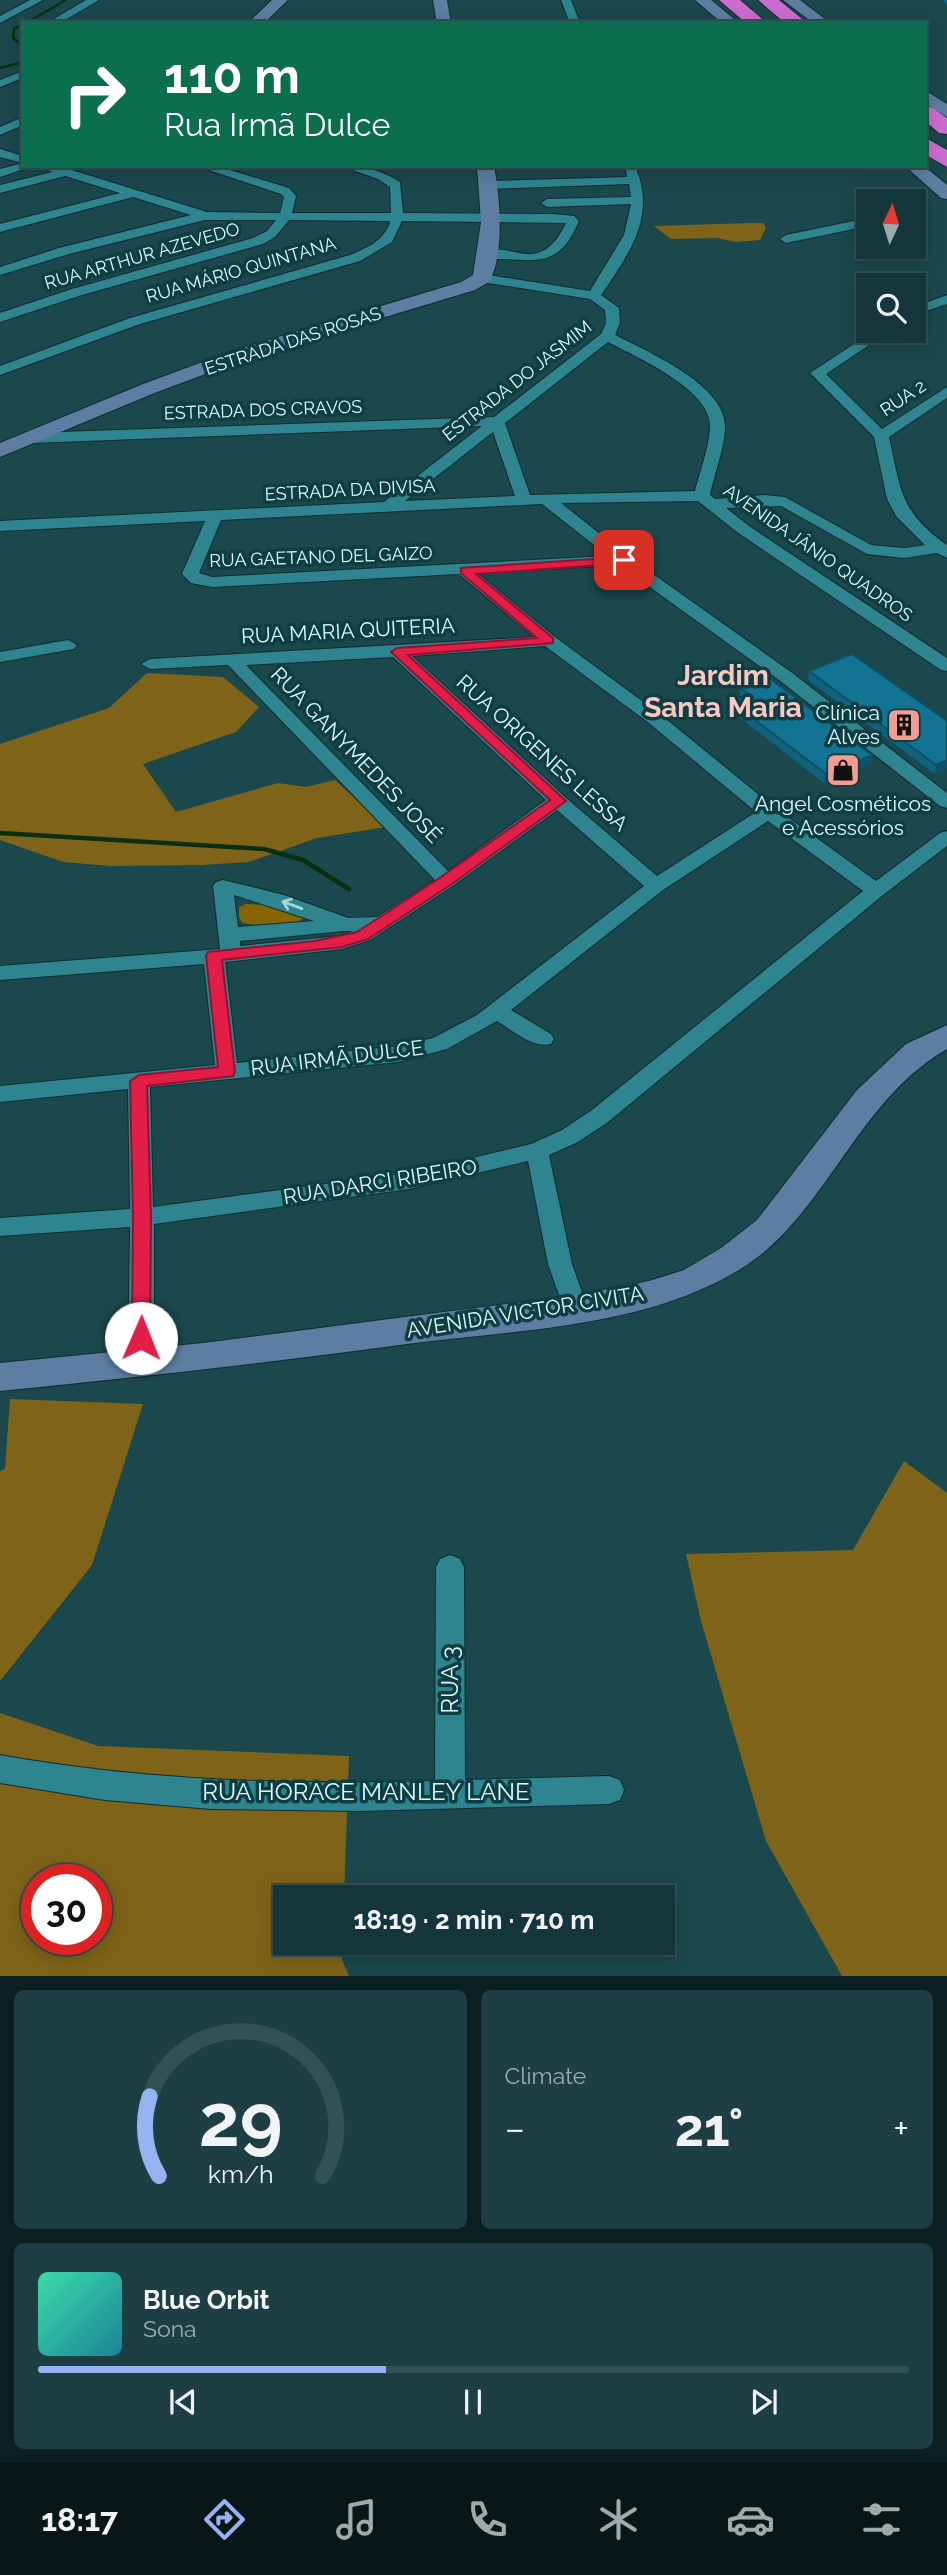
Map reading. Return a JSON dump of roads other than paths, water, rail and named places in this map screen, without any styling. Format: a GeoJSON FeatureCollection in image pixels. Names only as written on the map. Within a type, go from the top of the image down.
{"type":"FeatureCollection","features":[{"type":"Feature","properties":{"kind":"highway"},"geometry":{"type":"LineString","coordinates":[[728,0],[755,21]]}},
{"type":"Feature","properties":{"kind":"highway"},"geometry":{"type":"LineString","coordinates":[[767,0],[795,21]]}},
{"type":"Feature","properties":{"kind":"highway"},"geometry":{"type":"LineString","coordinates":[[927,113],[947,128]]}},
{"type":"Feature","properties":{"kind":"highway"},"geometry":{"type":"LineString","coordinates":[[927,146],[947,160]]}},
{"type":"Feature","properties":{"kind":"main road"},"geometry":{"type":"LineString","coordinates":[[257,21],[281,0]]}},
{"type":"Feature","properties":{"kind":"main road"},"geometry":{"type":"LineString","coordinates":[[440,0],[441,21]]}},
{"type":"Feature","properties":{"kind":"main road"},"geometry":{"type":"LineString","coordinates":[[702,0],[729,21]]}},
{"type":"Feature","properties":{"kind":"main road"},"geometry":{"type":"LineString","coordinates":[[790,0],[820,21]]}},
{"type":"Feature","properties":{"kind":"main road"},"geometry":{"type":"LineString","coordinates":[[927,97],[947,112]]}},
{"type":"Feature","properties":{"kind":"main road"},"geometry":{"type":"LineString","coordinates":[[914,168],[947,194]]}},
{"type":"Feature","properties":{"kind":"main road"},"geometry":{"type":"LineString","coordinates":[[482,278],[491,232],[487,175]]}},
{"type":"Feature","properties":{"kind":"main road","name":"ESTRADA DAS ROSAS"},"geometry":{"type":"LineString","coordinates":[[0,451],[150,388],[231,359],[444,295],[482,278]]}},
{"type":"Feature","properties":{"kind":"main road","name":"AVENIDA VICTOR CIVITA"},"geometry":{"type":"LineString","coordinates":[[0,1377],[141,1363],[576,1309],[649,1294],[696,1279],[769,1229],[869,1098],[917,1052],[947,1035]]}},
{"type":"Feature","properties":{"kind":"street"},"geometry":{"type":"LineString","coordinates":[[0,20],[38,0]]}},
{"type":"Feature","properties":{"kind":"street"},"geometry":{"type":"LineString","coordinates":[[56,21],[94,0]]}},
{"type":"Feature","properties":{"kind":"street"},"geometry":{"type":"LineString","coordinates":[[566,0],[574,21]]}},
{"type":"Feature","properties":{"kind":"street"},"geometry":{"type":"LineString","coordinates":[[0,84],[21,75]]}},
{"type":"Feature","properties":{"kind":"street"},"geometry":{"type":"LineString","coordinates":[[0,131],[21,121]]}},
{"type":"Feature","properties":{"kind":"street"},"geometry":{"type":"LineString","coordinates":[[0,153],[21,159]]}},
{"type":"Feature","properties":{"kind":"street"},"geometry":{"type":"LineString","coordinates":[[0,173],[21,168]]}},
{"type":"Feature","properties":{"kind":"street"},"geometry":{"type":"LineString","coordinates":[[52,168],[206,216]]}},
{"type":"Feature","properties":{"kind":"street"},"geometry":{"type":"LineString","coordinates":[[210,168],[285,191],[290,196],[286,216]]}},
{"type":"Feature","properties":{"kind":"street"},"geometry":{"type":"LineString","coordinates":[[353,168],[393,182],[396,191],[396,216]]}},
{"type":"Feature","properties":{"kind":"street"},"geometry":{"type":"LineString","coordinates":[[594,296],[625,249],[639,214],[639,200],[631,168]]}},
{"type":"Feature","properties":{"kind":"street"},"geometry":{"type":"LineString","coordinates":[[0,189],[65,172]]}},
{"type":"Feature","properties":{"kind":"street"},"geometry":{"type":"LineString","coordinates":[[487,175],[537,183],[635,180]]}},
{"type":"Feature","properties":{"kind":"street"},"geometry":{"type":"LineString","coordinates":[[537,183],[553,218]]}},
{"type":"Feature","properties":{"kind":"street"},"geometry":{"type":"LineString","coordinates":[[0,228],[133,194]]}},
{"type":"Feature","properties":{"kind":"street"},"geometry":{"type":"LineString","coordinates":[[547,203],[639,200]]}},
{"type":"Feature","properties":{"kind":"street"},"geometry":{"type":"LineString","coordinates":[[0,271],[111,238],[206,216],[553,218],[573,221],[555,253],[539,256],[488,254]]}},
{"type":"Feature","properties":{"kind":"street","name":"RUA ARTHUR AZEVEDO"},"geometry":{"type":"LineString","coordinates":[[0,318],[77,292],[258,241],[276,231],[286,216]]}},
{"type":"Feature","properties":{"kind":"street","name":"RUA MÁRIO QUINTANA"},"geometry":{"type":"LineString","coordinates":[[0,371],[147,317],[355,258],[387,242],[392,236],[396,216]]}},
{"type":"Feature","properties":{"kind":"street"},"geometry":{"type":"LineString","coordinates":[[786,239],[856,224]]}},
{"type":"Feature","properties":{"kind":"street","name":"ESTRADA DO JASMIM"},"geometry":{"type":"LineString","coordinates":[[388,507],[607,337],[613,323],[612,308],[594,296],[482,278]]}},
{"type":"Feature","properties":{"kind":"street"},"geometry":{"type":"LineString","coordinates":[[926,305],[947,299]]}},
{"type":"Feature","properties":{"kind":"street"},"geometry":{"type":"LineString","coordinates":[[607,337],[686,382],[703,393],[714,406],[719,417],[707,500]]}},
{"type":"Feature","properties":{"kind":"street"},"geometry":{"type":"LineString","coordinates":[[864,343],[817,373],[881,436],[895,499],[901,513],[926,538],[943,550]]}},
{"type":"Feature","properties":{"kind":"street","name":"RUA 2"},"geometry":{"type":"LineString","coordinates":[[881,436],[947,391]]}},
{"type":"Feature","properties":{"kind":"street"},"geometry":{"type":"LineString","coordinates":[[497,421],[524,500]]}},
{"type":"Feature","properties":{"kind":"street","name":"ESTRADA DOS CRAVOS"},"geometry":{"type":"LineString","coordinates":[[31,438],[497,421]]}},
{"type":"Feature","properties":{"kind":"street"},"geometry":{"type":"LineString","coordinates":[[546,499],[624,560],[785,676],[947,802]]}},
{"type":"Feature","properties":{"kind":"street","name":"ESTRADA DA DIVISA"},"geometry":{"type":"LineString","coordinates":[[0,526],[546,499],[774,500],[785,502],[853,544],[867,549],[904,553],[943,550]]}},
{"type":"Feature","properties":{"kind":"street","name":"AVENIDA JÂNIO QUADROS"},"geometry":{"type":"LineString","coordinates":[[707,500],[743,529],[947,666]]}},
{"type":"Feature","properties":{"kind":"street","name":"RUA GAETANO DEL GAIZO"},"geometry":{"type":"LineString","coordinates":[[215,516],[190,574],[197,579],[212,582],[465,571],[624,560]]}},
{"type":"Feature","properties":{"kind":"street"},"geometry":{"type":"LineString","coordinates":[[465,571],[548,641],[655,719],[768,812],[876,891]]}},
{"type":"Feature","properties":{"kind":"street","name":"RUA MARIA QUITERIA"},"geometry":{"type":"LineString","coordinates":[[150,664],[397,652],[548,641]]}},
{"type":"Feature","properties":{"kind":"street"},"geometry":{"type":"LineString","coordinates":[[0,657],[68,645]]}},
{"type":"Feature","properties":{"kind":"street","name":"RUA ORIGENES LESSA"},"geometry":{"type":"LineString","coordinates":[[397,652],[558,801],[656,886]]}},
{"type":"Feature","properties":{"kind":"street","name":"RUA GANYMEDES JOSÉ"},"geometry":{"type":"LineString","coordinates":[[233,661],[447,881]]}},
{"type":"Feature","properties":{"kind":"street"},"geometry":{"type":"LineString","coordinates":[[0,973],[224,948],[342,942],[363,935],[447,881],[558,801]]}},
{"type":"Feature","properties":{"kind":"street","name":"RUA IRMÃ DULCE"},"geometry":{"type":"LineString","coordinates":[[0,1094],[398,1054],[439,1044],[496,1011],[656,886],[768,812]]}},
{"type":"Feature","properties":{"kind":"street","name":"RUA DARCI RIBEIRO"},"geometry":{"type":"LineString","coordinates":[[0,1227],[142,1217],[409,1181],[537,1151],[570,1136],[600,1116],[876,891],[947,837]]}},
{"type":"Feature","properties":{"kind":"street"},"geometry":{"type":"LineString","coordinates":[[227,1072],[223,886],[277,900],[345,925]]}},
{"type":"Feature","properties":{"kind":"street"},"geometry":{"type":"LineString","coordinates":[[224,948],[345,925],[381,923]]}},
{"type":"Feature","properties":{"kind":"street"},"geometry":{"type":"LineString","coordinates":[[496,1011],[542,1039]]}},
{"type":"Feature","properties":{"kind":"street"},"geometry":{"type":"LineString","coordinates":[[139,1081],[141,1363]]}},
{"type":"Feature","properties":{"kind":"street"},"geometry":{"type":"LineString","coordinates":[[537,1151],[560,1264],[576,1309]]}},
{"type":"Feature","properties":{"kind":"street","name":"RUA 3"},"geometry":{"type":"LineString","coordinates":[[450,1567],[450,1793]]}},
{"type":"Feature","properties":{"kind":"street","name":"RUA HORACE MANLEY LANE"},"geometry":{"type":"LineString","coordinates":[[0,1769],[64,1781],[209,1795],[296,1797],[609,1790]]}},
{"type":"Feature","properties":{"kind":"waterway"},"geometry":{"type":"LineString","coordinates":[[29,21],[66,0]]}},
{"type":"Feature","properties":{"kind":"waterway"},"geometry":{"type":"LineString","coordinates":[[21,25],[14,29],[13,38],[21,44]]}},
{"type":"Feature","properties":{"kind":"waterway"},"geometry":{"type":"LineString","coordinates":[[0,68],[21,63]]}},
{"type":"Feature","properties":{"kind":"waterway"},"geometry":{"type":"LineString","coordinates":[[0,833],[264,849],[303,860],[349,889]]}},
{"type":"Feature","properties":{"kind":"place","name":"Clínica Alves"},"geometry":{"type":"Point","coordinates":[904,725]}},
{"type":"Feature","properties":{"kind":"place","name":"Angel Cosméticos e Acessórios"},"geometry":{"type":"Point","coordinates":[843,770]}},
{"type":"Feature","properties":{"kind":"district","name":"Jardim Santa Maria"},"geometry":{"type":"Point","coordinates":[723,691]}}]}
